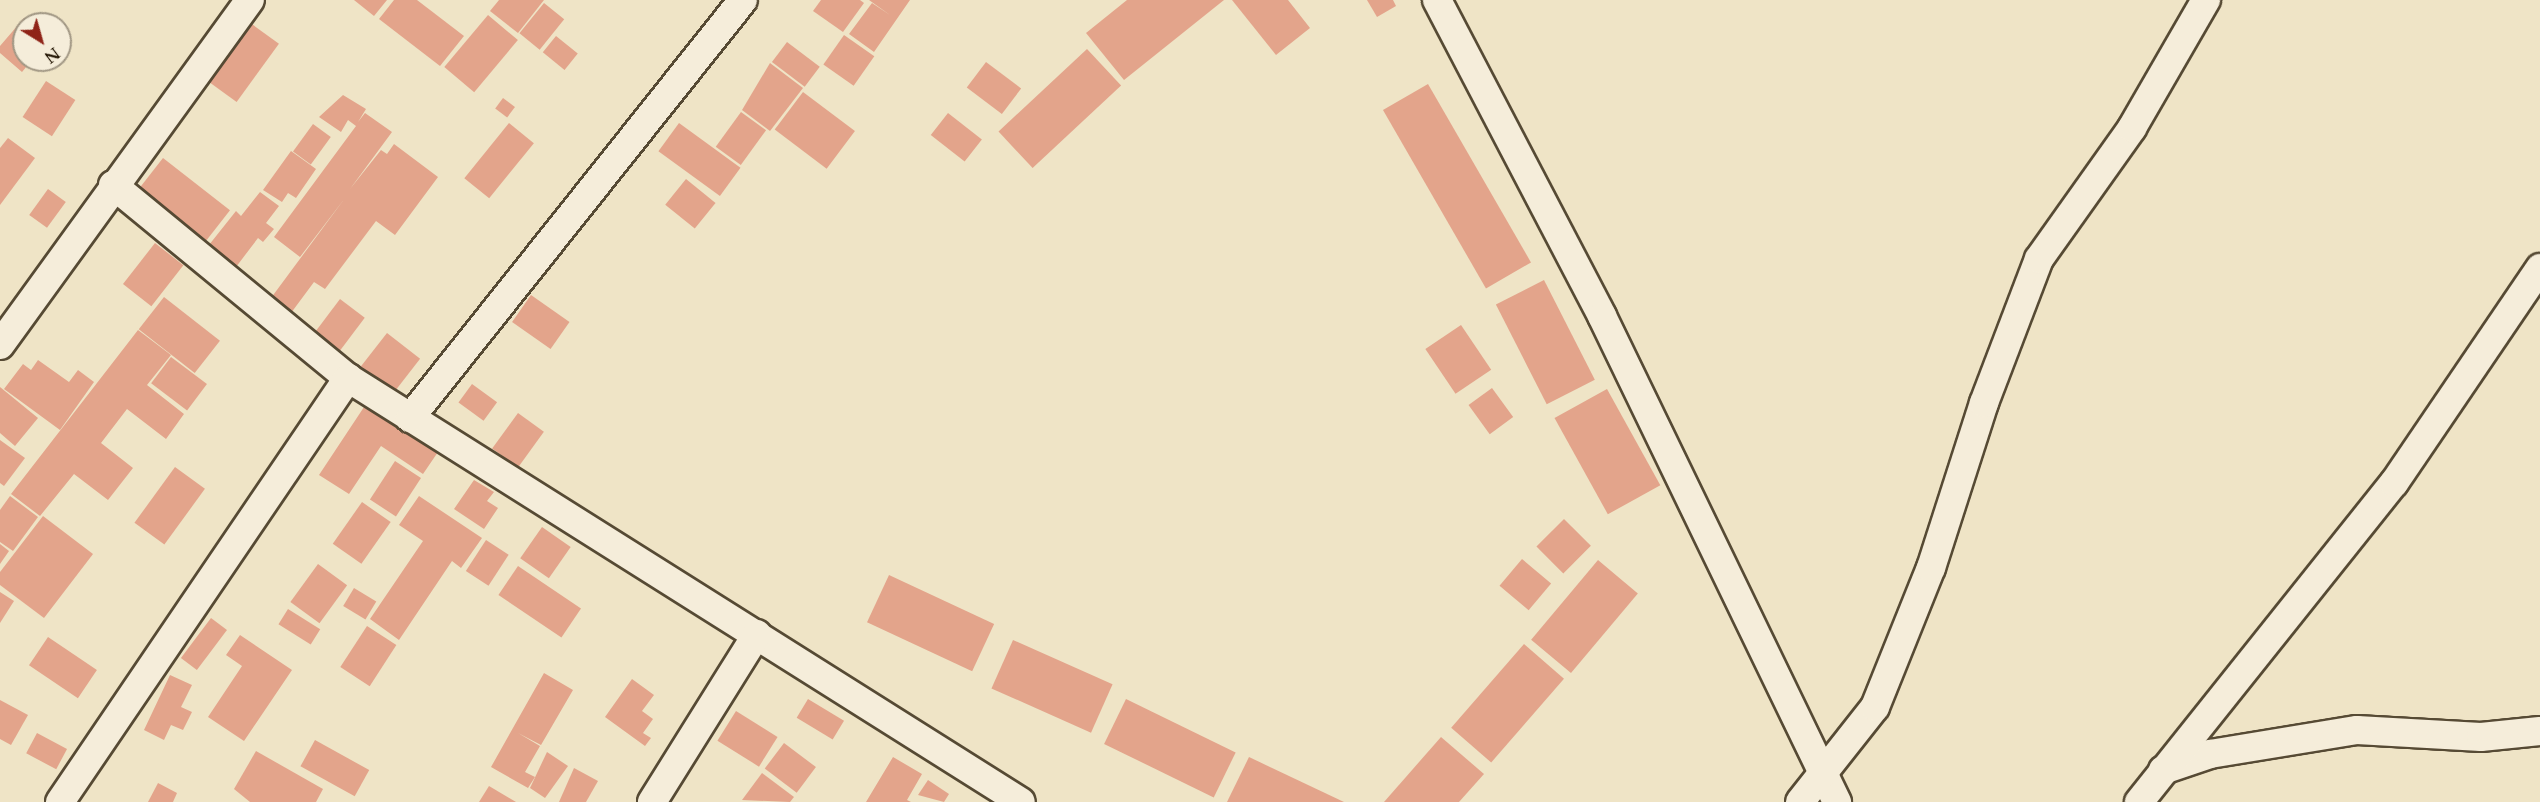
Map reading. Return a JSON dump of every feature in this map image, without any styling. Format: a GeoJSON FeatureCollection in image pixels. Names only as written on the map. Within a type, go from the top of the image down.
{"type":"FeatureCollection","features":[{"type":"Feature","properties":{"kind":"street"},"geometry":{"type":"LineString","coordinates":[[0,345],[250,0]]}},
{"type":"Feature","properties":{"kind":"street"},"geometry":{"type":"LineString","coordinates":[[410,418],[743,0]]}},
{"type":"Feature","properties":{"kind":"street"},"geometry":{"type":"LineString","coordinates":[[1437,0],[1602,316],[1837,802]]}},
{"type":"Feature","properties":{"kind":"street"},"geometry":{"type":"LineString","coordinates":[[1800,802],[1824,776],[1875,707],[1931,568],[1984,403],[2039,259],[2132,128],[2206,0]]}},
{"type":"Feature","properties":{"kind":"street"},"geometry":{"type":"LineString","coordinates":[[113,186],[348,378],[1021,802]]}},
{"type":"Feature","properties":{"kind":"street"},"geometry":{"type":"LineString","coordinates":[[2139,802],[2394,483],[2540,268]]}},
{"type":"Feature","properties":{"kind":"street"},"geometry":{"type":"LineString","coordinates":[[60,802],[348,378]]}},
{"type":"Feature","properties":{"kind":"street"},"geometry":{"type":"LineString","coordinates":[[652,802],[756,634]]}},
{"type":"Feature","properties":{"kind":"street"},"geometry":{"type":"LineString","coordinates":[[2163,770],[2210,754],[2357,730],[2481,737],[2540,731]]}},
{"type":"Feature","properties":{"kind":"building"},"geometry":{"type":"Polygon","coordinates":[[[354,0],[387,0],[374,16],[354,0]]]}},
{"type":"Feature","properties":{"kind":"building"},"geometry":{"type":"Polygon","coordinates":[[[394,0],[417,0],[464,36],[440,66],[379,19],[394,0]]]}},
{"type":"Feature","properties":{"kind":"building"},"geometry":{"type":"Polygon","coordinates":[[[499,0],[544,0],[518,33],[490,11],[499,0]]]}},
{"type":"Feature","properties":{"kind":"building"},"geometry":{"type":"Polygon","coordinates":[[[821,0],[860,0],[864,3],[843,32],[813,11],[821,0]]]}},
{"type":"Feature","properties":{"kind":"building"},"geometry":{"type":"Polygon","coordinates":[[[869,0],[910,0],[874,52],[849,34],[872,3],[890,15],[869,0]]]}},
{"type":"Feature","properties":{"kind":"building"},"geometry":{"type":"Polygon","coordinates":[[[1127,0],[1224,0],[1124,80],[1086,33],[1127,0]]]}},
{"type":"Feature","properties":{"kind":"building"},"geometry":{"type":"Polygon","coordinates":[[[1232,0],[1288,0],[1310,28],[1276,55],[1232,0]]]}},
{"type":"Feature","properties":{"kind":"building"},"geometry":{"type":"Polygon","coordinates":[[[1367,0],[1393,0],[1396,6],[1377,17],[1367,0]]]}},
{"type":"Feature","properties":{"kind":"building"},"geometry":{"type":"Polygon","coordinates":[[[544,3],[564,19],[540,50],[519,33],[544,3]]]}},
{"type":"Feature","properties":{"kind":"building"},"geometry":{"type":"Polygon","coordinates":[[[488,15],[518,40],[474,92],[444,67],[488,15]]]}},
{"type":"Feature","properties":{"kind":"building"},"geometry":{"type":"Polygon","coordinates":[[[249,22],[279,44],[237,102],[207,80],[249,22]]]}},
{"type":"Feature","properties":{"kind":"building"},"geometry":{"type":"Polygon","coordinates":[[[12,32],[12,63],[0,53],[0,46],[12,32]]]}},
{"type":"Feature","properties":{"kind":"building"},"geometry":{"type":"Polygon","coordinates":[[[844,35],[874,56],[854,86],[823,64],[844,35]]]}},
{"type":"Feature","properties":{"kind":"building"},"geometry":{"type":"Polygon","coordinates":[[[556,36],[578,54],[565,70],[543,52],[556,36]]]}},
{"type":"Feature","properties":{"kind":"building"},"geometry":{"type":"Polygon","coordinates":[[[787,42],[820,67],[805,87],[772,62],[787,42]]]}},
{"type":"Feature","properties":{"kind":"building"},"geometry":{"type":"Polygon","coordinates":[[[1087,49],[1121,86],[1033,168],[999,132],[1087,49]]]}},
{"type":"Feature","properties":{"kind":"building"},"geometry":{"type":"Polygon","coordinates":[[[986,62],[1021,88],[1002,114],[967,88],[986,62]]]}},
{"type":"Feature","properties":{"kind":"building"},"geometry":{"type":"Polygon","coordinates":[[[770,63],[803,88],[770,131],[742,110],[770,63]]]}},
{"type":"Feature","properties":{"kind":"building"},"geometry":{"type":"Polygon","coordinates":[[[46,81],[75,100],[52,136],[23,117],[46,81]]]}},
{"type":"Feature","properties":{"kind":"building"},"geometry":{"type":"Polygon","coordinates":[[[1428,84],[1531,262],[1486,288],[1383,110],[1428,84]]]}},
{"type":"Feature","properties":{"kind":"building"},"geometry":{"type":"Polygon","coordinates":[[[803,92],[855,131],[827,169],[775,130],[803,92]]]}},
{"type":"Feature","properties":{"kind":"building"},"geometry":{"type":"Polygon","coordinates":[[[343,95],[366,109],[358,122],[365,113],[392,132],[350,189],[381,150],[387,154],[394,144],[438,177],[395,235],[376,221],[325,289],[314,282],[291,313],[271,298],[345,198],[300,257],[274,237],[356,126],[348,120],[341,132],[319,117],[343,95]]]}},
{"type":"Feature","properties":{"kind":"building"},"geometry":{"type":"Polygon","coordinates":[[[503,98],[515,107],[507,117],[495,108],[503,98]]]}},
{"type":"Feature","properties":{"kind":"building"},"geometry":{"type":"Polygon","coordinates":[[[741,112],[766,130],[741,165],[716,147],[741,112]]]}},
{"type":"Feature","properties":{"kind":"building"},"geometry":{"type":"Polygon","coordinates":[[[948,113],[982,139],[965,162],[931,135],[948,113]]]}},
{"type":"Feature","properties":{"kind":"building"},"geometry":{"type":"Polygon","coordinates":[[[509,123],[534,143],[489,198],[464,178],[509,123]]]}},
{"type":"Feature","properties":{"kind":"building"},"geometry":{"type":"Polygon","coordinates":[[[679,123],[740,168],[720,196],[658,151],[679,123]]]}},
{"type":"Feature","properties":{"kind":"building"},"geometry":{"type":"Polygon","coordinates":[[[313,124],[331,137],[311,164],[293,152],[313,124]]]}},
{"type":"Feature","properties":{"kind":"building"},"geometry":{"type":"Polygon","coordinates":[[[8,138],[35,158],[0,205],[0,148],[8,138]]]}},
{"type":"Feature","properties":{"kind":"building"},"geometry":{"type":"Polygon","coordinates":[[[291,151],[316,169],[296,198],[288,193],[282,202],[263,190],[291,151]]]}},
{"type":"Feature","properties":{"kind":"building"},"geometry":{"type":"Polygon","coordinates":[[[163,158],[230,210],[201,247],[134,195],[163,158]]]}},
{"type":"Feature","properties":{"kind":"building"},"geometry":{"type":"Polygon","coordinates":[[[686,179],[716,203],[695,229],[665,205],[686,179]]]}},
{"type":"Feature","properties":{"kind":"building"},"geometry":{"type":"Polygon","coordinates":[[[48,189],[66,202],[47,228],[29,215],[48,189]]]}},
{"type":"Feature","properties":{"kind":"building"},"geometry":{"type":"Polygon","coordinates":[[[260,192],[279,206],[266,223],[274,229],[263,242],[258,238],[233,271],[205,250],[236,211],[241,216],[260,192]]]}},
{"type":"Feature","properties":{"kind":"building"},"geometry":{"type":"Polygon","coordinates":[[[155,243],[183,265],[151,306],[123,284],[155,243]]]}},
{"type":"Feature","properties":{"kind":"building"},"geometry":{"type":"Polygon","coordinates":[[[1544,280],[1595,380],[1547,404],[1496,305],[1544,280]]]}},
{"type":"Feature","properties":{"kind":"building"},"geometry":{"type":"Polygon","coordinates":[[[531,295],[570,322],[551,349],[512,322],[531,295]]]}},
{"type":"Feature","properties":{"kind":"building"},"geometry":{"type":"Polygon","coordinates":[[[164,297],[220,341],[195,373],[139,329],[164,297]]]}},
{"type":"Feature","properties":{"kind":"building"},"geometry":{"type":"Polygon","coordinates":[[[340,299],[365,318],[337,354],[312,336],[340,299]]]}},
{"type":"Feature","properties":{"kind":"building"},"geometry":{"type":"Polygon","coordinates":[[[1461,325],[1491,370],[1456,394],[1425,349],[1461,325]]]}},
{"type":"Feature","properties":{"kind":"building"},"geometry":{"type":"Polygon","coordinates":[[[138,330],[171,355],[147,385],[184,414],[166,439],[127,409],[101,443],[133,468],[108,500],[74,474],[40,516],[11,494],[138,330]]]}},
{"type":"Feature","properties":{"kind":"building"},"geometry":{"type":"Polygon","coordinates":[[[387,333],[420,359],[391,396],[358,370],[387,333]]]}},
{"type":"Feature","properties":{"kind":"building"},"geometry":{"type":"Polygon","coordinates":[[[171,357],[207,384],[187,410],[151,383],[171,357]]]}},
{"type":"Feature","properties":{"kind":"building"},"geometry":{"type":"Polygon","coordinates":[[[38,360],[69,382],[78,370],[94,382],[60,430],[4,389],[23,364],[31,370],[38,360]]]}},
{"type":"Feature","properties":{"kind":"building"},"geometry":{"type":"Polygon","coordinates":[[[472,384],[497,402],[484,421],[458,403],[472,384]]]}},
{"type":"Feature","properties":{"kind":"building"},"geometry":{"type":"Polygon","coordinates":[[[0,387],[38,418],[15,446],[0,433],[0,387]]]}},
{"type":"Feature","properties":{"kind":"building"},"geometry":{"type":"Polygon","coordinates":[[[1492,388],[1513,417],[1490,434],[1469,405],[1492,388]]]}},
{"type":"Feature","properties":{"kind":"building"},"geometry":{"type":"Polygon","coordinates":[[[1607,389],[1660,485],[1608,514],[1555,418],[1607,389]]]}},
{"type":"Feature","properties":{"kind":"building"},"geometry":{"type":"Polygon","coordinates":[[[366,404],[438,452],[423,474],[381,446],[349,494],[319,475],[366,404]]]}},
{"type":"Feature","properties":{"kind":"building"},"geometry":{"type":"Polygon","coordinates":[[[518,413],[544,432],[518,467],[492,449],[518,413]]]}},
{"type":"Feature","properties":{"kind":"building"},"geometry":{"type":"Polygon","coordinates":[[[0,440],[25,458],[4,486],[0,483],[0,440]]]}},
{"type":"Feature","properties":{"kind":"building"},"geometry":{"type":"Polygon","coordinates":[[[395,461],[421,478],[396,516],[370,500],[395,461]]]}},
{"type":"Feature","properties":{"kind":"building"},"geometry":{"type":"Polygon","coordinates":[[[175,467],[205,489],[164,545],[134,523],[175,467]]]}},
{"type":"Feature","properties":{"kind":"building"},"geometry":{"type":"Polygon","coordinates":[[[474,480],[494,492],[487,501],[498,508],[484,529],[454,509],[474,480]]]}},
{"type":"Feature","properties":{"kind":"building"},"geometry":{"type":"Polygon","coordinates":[[[10,496],[38,517],[13,551],[0,542],[0,510],[10,496]]]}},
{"type":"Feature","properties":{"kind":"building"},"geometry":{"type":"Polygon","coordinates":[[[419,496],[482,538],[461,568],[452,561],[399,640],[370,619],[423,541],[399,525],[419,496]]]}},
{"type":"Feature","properties":{"kind":"building"},"geometry":{"type":"Polygon","coordinates":[[[362,502],[391,522],[361,564],[333,544],[362,502]]]}},
{"type":"Feature","properties":{"kind":"building"},"geometry":{"type":"Polygon","coordinates":[[[43,516],[93,554],[44,618],[0,585],[0,572],[43,516]]]}},
{"type":"Feature","properties":{"kind":"building"},"geometry":{"type":"Polygon","coordinates":[[[1564,519],[1591,546],[1563,573],[1536,547],[1564,519]]]}},
{"type":"Feature","properties":{"kind":"building"},"geometry":{"type":"Polygon","coordinates":[[[542,527],[571,547],[549,578],[520,558],[542,527]]]}},
{"type":"Feature","properties":{"kind":"building"},"geometry":{"type":"Polygon","coordinates":[[[486,540],[509,555],[488,586],[466,571],[486,540]]]}},
{"type":"Feature","properties":{"kind":"building"},"geometry":{"type":"Polygon","coordinates":[[[0,544],[9,551],[0,564],[0,544]]]}},
{"type":"Feature","properties":{"kind":"building"},"geometry":{"type":"Polygon","coordinates":[[[1522,559],[1551,583],[1529,610],[1500,586],[1522,559]]]}},
{"type":"Feature","properties":{"kind":"building"},"geometry":{"type":"Polygon","coordinates":[[[1598,560],[1638,593],[1571,673],[1531,640],[1598,560]]]}},
{"type":"Feature","properties":{"kind":"building"},"geometry":{"type":"Polygon","coordinates":[[[318,564],[347,585],[319,623],[290,602],[318,564]]]}},
{"type":"Feature","properties":{"kind":"building"},"geometry":{"type":"Polygon","coordinates":[[[518,566],[581,608],[561,638],[498,595],[518,566]]]}},
{"type":"Feature","properties":{"kind":"building"},"geometry":{"type":"Polygon","coordinates":[[[889,575],[994,624],[972,671],[867,622],[889,575]]]}},
{"type":"Feature","properties":{"kind":"building"},"geometry":{"type":"Polygon","coordinates":[[[354,588],[376,601],[365,619],[343,606],[354,588]]]}},
{"type":"Feature","properties":{"kind":"building"},"geometry":{"type":"Polygon","coordinates":[[[0,592],[14,601],[0,623],[0,592]]]}},
{"type":"Feature","properties":{"kind":"building"},"geometry":{"type":"Polygon","coordinates":[[[288,609],[320,629],[311,644],[278,624],[288,609]]]}},
{"type":"Feature","properties":{"kind":"building"},"geometry":{"type":"Polygon","coordinates":[[[211,618],[227,630],[197,670],[181,658],[211,618]]]}},
{"type":"Feature","properties":{"kind":"building"},"geometry":{"type":"Polygon","coordinates":[[[367,626],[396,645],[370,686],[340,667],[367,626]]]}},
{"type":"Feature","properties":{"kind":"building"},"geometry":{"type":"Polygon","coordinates":[[[240,635],[292,670],[244,741],[208,717],[242,666],[226,655],[240,635]]]}},
{"type":"Feature","properties":{"kind":"building"},"geometry":{"type":"Polygon","coordinates":[[[48,637],[97,670],[78,698],[29,665],[48,637]]]}},
{"type":"Feature","properties":{"kind":"building"},"geometry":{"type":"Polygon","coordinates":[[[1013,640],[1113,684],[1091,733],[991,688],[1013,640]]]}},
{"type":"Feature","properties":{"kind":"building"},"geometry":{"type":"Polygon","coordinates":[[[1524,644],[1564,679],[1491,763],[1451,728],[1524,644]]]}},
{"type":"Feature","properties":{"kind":"building"},"geometry":{"type":"Polygon","coordinates":[[[544,673],[573,690],[541,745],[518,733],[540,746],[525,772],[535,777],[528,788],[491,767],[544,673]]]}},
{"type":"Feature","properties":{"kind":"building"},"geometry":{"type":"Polygon","coordinates":[[[170,675],[192,685],[181,707],[192,712],[183,730],[171,725],[164,740],[144,730],[170,675]]]}},
{"type":"Feature","properties":{"kind":"building"},"geometry":{"type":"Polygon","coordinates":[[[632,679],[654,695],[642,711],[653,719],[643,733],[651,738],[645,746],[605,717],[632,679]]]}},
{"type":"Feature","properties":{"kind":"building"},"geometry":{"type":"Polygon","coordinates":[[[808,699],[844,721],[833,739],[797,718],[808,699]]]}},
{"type":"Feature","properties":{"kind":"building"},"geometry":{"type":"Polygon","coordinates":[[[1126,699],[1236,752],[1214,797],[1104,744],[1126,699]]]}},
{"type":"Feature","properties":{"kind":"building"},"geometry":{"type":"Polygon","coordinates":[[[0,700],[28,715],[11,745],[0,739],[0,700]]]}},
{"type":"Feature","properties":{"kind":"building"},"geometry":{"type":"Polygon","coordinates":[[[736,711],[778,737],[759,767],[717,741],[736,711]]]}},
{"type":"Feature","properties":{"kind":"building"},"geometry":{"type":"Polygon","coordinates":[[[37,733],[67,749],[56,769],[26,753],[37,733]]]}},
{"type":"Feature","properties":{"kind":"building"},"geometry":{"type":"Polygon","coordinates":[[[1441,737],[1484,774],[1459,802],[1384,802],[1441,737]]]}},
{"type":"Feature","properties":{"kind":"building"},"geometry":{"type":"Polygon","coordinates":[[[315,740],[369,770],[355,796],[300,766],[315,740]]]}},
{"type":"Feature","properties":{"kind":"building"},"geometry":{"type":"Polygon","coordinates":[[[784,743],[816,767],[797,793],[765,769],[784,743]]]}},
{"type":"Feature","properties":{"kind":"building"},"geometry":{"type":"Polygon","coordinates":[[[256,751],[323,789],[316,802],[250,802],[234,789],[256,751]]]}},
{"type":"Feature","properties":{"kind":"building"},"geometry":{"type":"Polygon","coordinates":[[[547,752],[568,766],[545,798],[530,788],[547,752]]]}},
{"type":"Feature","properties":{"kind":"building"},"geometry":{"type":"Polygon","coordinates":[[[893,757],[922,774],[907,800],[911,802],[866,802],[893,757]]]}},
{"type":"Feature","properties":{"kind":"building"},"geometry":{"type":"Polygon","coordinates":[[[1249,757],[1344,802],[1227,802],[1249,757]]]}},
{"type":"Feature","properties":{"kind":"building"},"geometry":{"type":"Polygon","coordinates":[[[574,768],[598,781],[586,802],[559,802],[574,768]]]}},
{"type":"Feature","properties":{"kind":"building"},"geometry":{"type":"Polygon","coordinates":[[[762,773],[794,797],[790,802],[742,800],[762,773]]]}},
{"type":"Feature","properties":{"kind":"building"},"geometry":{"type":"Polygon","coordinates":[[[928,780],[949,794],[944,802],[918,795],[928,780]]]}},
{"type":"Feature","properties":{"kind":"building"},"geometry":{"type":"Polygon","coordinates":[[[158,783],[177,793],[173,802],[148,802],[158,783]]]}},
{"type":"Feature","properties":{"kind":"building"},"geometry":{"type":"Polygon","coordinates":[[[489,786],[516,802],[479,802],[489,786]]]}}]}
